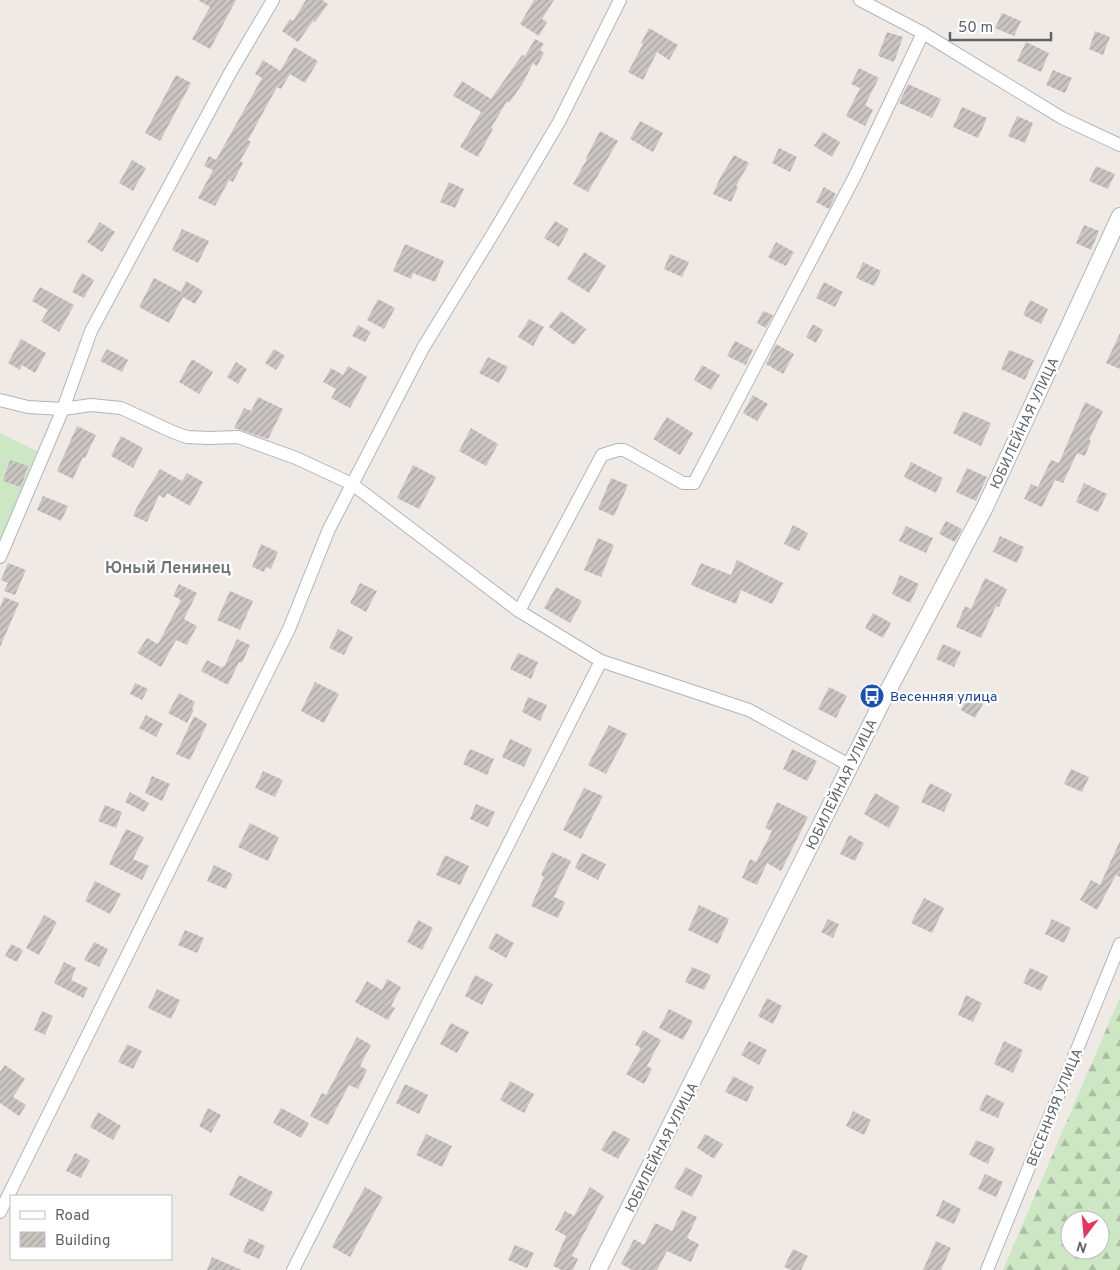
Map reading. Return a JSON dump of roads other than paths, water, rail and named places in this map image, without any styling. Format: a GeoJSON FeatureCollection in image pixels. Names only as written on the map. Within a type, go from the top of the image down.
{"type":"FeatureCollection","features":[{"type":"Feature","properties":{"kind":"street"},"geometry":{"type":"LineString","coordinates":[[0,557],[64,409],[91,331],[230,73],[273,0]]}},
{"type":"Feature","properties":{"kind":"street"},"geometry":{"type":"LineString","coordinates":[[0,1212],[289,629],[329,529],[352,484],[422,348],[559,122],[620,0]]}},
{"type":"Feature","properties":{"kind":"street"},"geometry":{"type":"LineString","coordinates":[[860,0],[923,33],[1062,118],[1120,145]]}},
{"type":"Feature","properties":{"kind":"street"},"geometry":{"type":"LineString","coordinates":[[519,611],[602,455],[624,450],[683,483],[694,483],[856,174],[923,33]]}},
{"type":"Feature","properties":{"kind":"street","name":"ЮБИЛЕЙНАЯ УЛИЦА"},"geometry":{"type":"LineString","coordinates":[[598,1270],[882,702],[985,507],[1120,216]]}},
{"type":"Feature","properties":{"kind":"street"},"geometry":{"type":"LineString","coordinates":[[0,400],[28,407],[64,409],[91,405],[121,408],[187,437],[238,436],[296,458],[352,484],[519,611],[601,662],[749,710],[850,766]]}},
{"type":"Feature","properties":{"kind":"street"},"geometry":{"type":"LineString","coordinates":[[293,1270],[601,662]]}},
{"type":"Feature","properties":{"kind":"street","name":"ВЕСЕННЯЯ УЛИЦА"},"geometry":{"type":"LineString","coordinates":[[987,1270],[1120,944]]}},
{"type":"Feature","properties":{"kind":"place","name":"Весенняя улица"},"geometry":{"type":"Point","coordinates":[872,696]}},
{"type":"Feature","properties":{"kind":"district","name":"Юный Ленинец"},"geometry":{"type":"Point","coordinates":[168,567]}}]}
